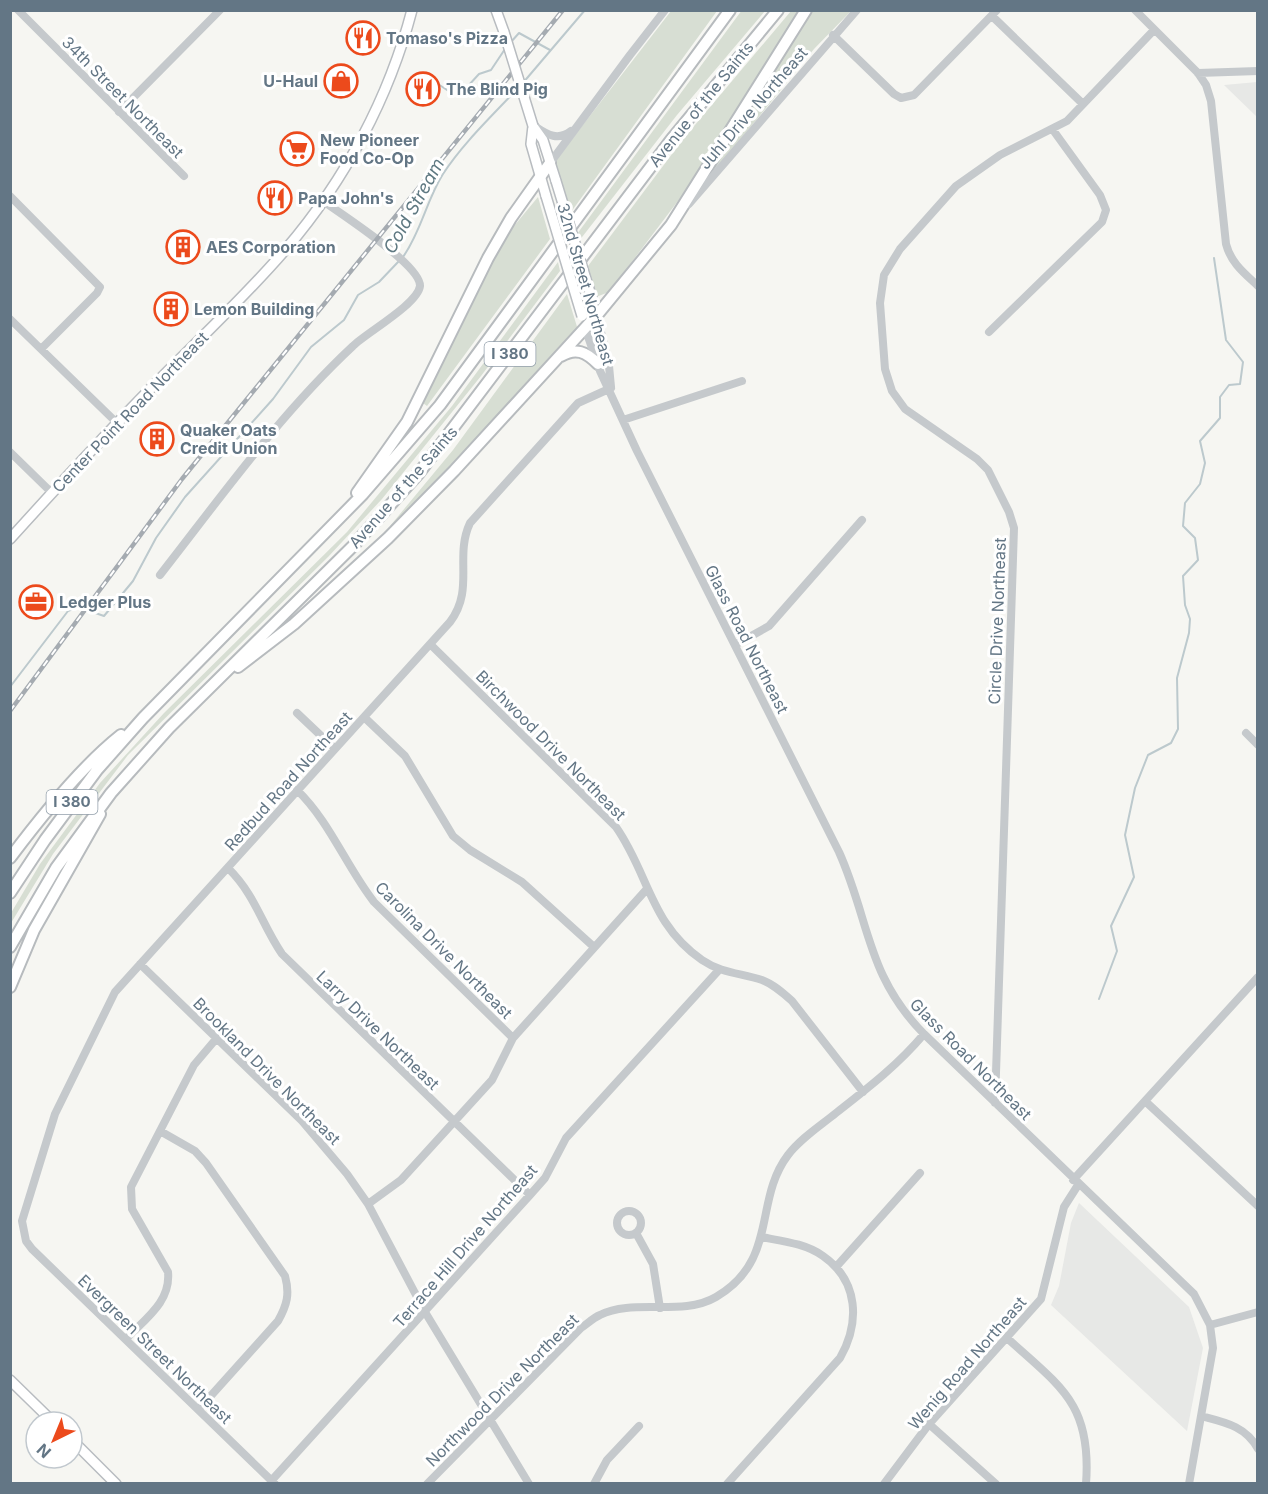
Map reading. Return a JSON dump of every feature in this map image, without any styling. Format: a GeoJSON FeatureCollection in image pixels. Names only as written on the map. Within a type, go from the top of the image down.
{"type":"FeatureCollection","features":[{"type":"Feature","properties":{"kind":"highway","name":"Avenue of the Saints"},"geometry":{"type":"LineString","coordinates":[[10,893],[63,813],[143,718],[330,530],[386,470],[440,405],[730,10]]}},
{"type":"Feature","properties":{"kind":"highway","name":"Avenue of the Saints"},"geometry":{"type":"LineString","coordinates":[[10,947],[56,868],[111,793],[169,728],[353,546],[419,473],[671,140],[778,10]]}},
{"type":"Feature","properties":{"kind":"highway"},"geometry":{"type":"LineString","coordinates":[[220,678],[252,657],[294,624],[388,538],[597,315],[671,225],[806,10]]}},
{"type":"Feature","properties":{"kind":"highway"},"geometry":{"type":"LineString","coordinates":[[330,530],[407,422],[488,258],[515,212],[550,163]]}},
{"type":"Feature","properties":{"kind":"highway"},"geometry":{"type":"LineString","coordinates":[[558,357],[577,351],[586,354],[598,364]]}},
{"type":"Feature","properties":{"kind":"highway"},"geometry":{"type":"LineString","coordinates":[[10,858],[105,747],[143,718]]}},
{"type":"Feature","properties":{"kind":"highway"},"geometry":{"type":"LineString","coordinates":[[10,987],[34,930],[111,793]]}},
{"type":"Feature","properties":{"kind":"main road","name":"Center Point Road Northeast"},"geometry":{"type":"LineString","coordinates":[[10,539],[117,423],[266,271],[323,201],[351,158],[383,97],[399,57],[412,10]]}},
{"type":"Feature","properties":{"kind":"main road","name":"32nd Street Northeast"},"geometry":{"type":"LineString","coordinates":[[496,10],[533,126],[531,144],[585,328]]}},
{"type":"Feature","properties":{"kind":"main road","name":"32nd Street Northeast"},"geometry":{"type":"LineString","coordinates":[[533,126],[541,135],[597,315]]}},
{"type":"Feature","properties":{"kind":"main road"},"geometry":{"type":"LineString","coordinates":[[10,1380],[41,1410]]}},
{"type":"Feature","properties":{"kind":"main road"},"geometry":{"type":"LineString","coordinates":[[84,1452],[116,1484]]}},
{"type":"Feature","properties":{"kind":"street","name":"34th Street Northeast"},"geometry":{"type":"LineString","coordinates":[[18,10],[184,176]]}},
{"type":"Feature","properties":{"kind":"street"},"geometry":{"type":"LineString","coordinates":[[119,112],[220,10]]}},
{"type":"Feature","properties":{"kind":"street"},"geometry":{"type":"LineString","coordinates":[[550,163],[665,10]]}},
{"type":"Feature","properties":{"kind":"street","name":"Juhl Drive Northeast"},"geometry":{"type":"LineString","coordinates":[[671,225],[857,10]]}},
{"type":"Feature","properties":{"kind":"street"},"geometry":{"type":"LineString","coordinates":[[1135,10],[1198,73],[1206,85],[1211,101],[1229,256],[1257,286]]}},
{"type":"Feature","properties":{"kind":"street"},"geometry":{"type":"LineString","coordinates":[[833,35],[894,94],[907,97],[914,95],[995,13],[1083,104]]}},
{"type":"Feature","properties":{"kind":"street","name":"Circle Drive Northeast"},"geometry":{"type":"LineString","coordinates":[[995,1103],[1014,528],[1010,512],[988,470],[977,459],[905,409],[892,392],[885,369],[880,303],[884,275],[891,261],[956,186],[1000,155],[1067,121],[1154,30]]}},
{"type":"Feature","properties":{"kind":"street"},"geometry":{"type":"LineString","coordinates":[[1198,73],[1257,70]]}},
{"type":"Feature","properties":{"kind":"street"},"geometry":{"type":"LineString","coordinates":[[533,126],[551,136],[559,137],[578,123]]}},
{"type":"Feature","properties":{"kind":"street"},"geometry":{"type":"LineString","coordinates":[[989,332],[1092,233],[1106,210],[1100,195],[1053,130]]}},
{"type":"Feature","properties":{"kind":"street"},"geometry":{"type":"LineString","coordinates":[[10,196],[100,287],[98,293],[41,349]]}},
{"type":"Feature","properties":{"kind":"street"},"geometry":{"type":"LineString","coordinates":[[160,575],[240,472],[332,365],[358,341],[415,296],[420,285],[418,276],[412,270],[323,201]]}},
{"type":"Feature","properties":{"kind":"street","name":"32nd Street Northeast"},"geometry":{"type":"LineString","coordinates":[[597,315],[609,366],[610,388]]}},
{"type":"Feature","properties":{"kind":"street"},"geometry":{"type":"LineString","coordinates":[[10,319],[117,423]]}},
{"type":"Feature","properties":{"kind":"street","name":"32nd Street Northeast"},"geometry":{"type":"LineString","coordinates":[[585,328],[598,364],[610,388]]}},
{"type":"Feature","properties":{"kind":"street"},"geometry":{"type":"LineString","coordinates":[[623,420],[742,381]]}},
{"type":"Feature","properties":{"kind":"street","name":"Glass Road Northeast"},"geometry":{"type":"LineString","coordinates":[[610,388],[623,420],[850,876],[878,969],[900,1008],[1076,1183],[1194,1294],[1209,1325],[1213,1348],[1189,1484]]}},
{"type":"Feature","properties":{"kind":"street","name":"Redbud Road Northeast"},"geometry":{"type":"LineString","coordinates":[[22,1230],[22,1221],[55,1114],[115,992],[450,622],[463,601],[464,543],[470,523],[578,403],[610,388]]}},
{"type":"Feature","properties":{"kind":"street"},"geometry":{"type":"LineString","coordinates":[[10,452],[52,493]]}},
{"type":"Feature","properties":{"kind":"street"},"geometry":{"type":"LineString","coordinates":[[735,645],[769,626],[862,520]]}},
{"type":"Feature","properties":{"kind":"street","name":"Birchwood Drive Northeast"},"geometry":{"type":"LineString","coordinates":[[430,644],[616,827],[628,844],[646,890],[664,925],[699,958],[718,970],[763,980],[792,1001],[863,1092]]}},
{"type":"Feature","properties":{"kind":"street"},"geometry":{"type":"LineString","coordinates":[[297,713],[335,749]]}},
{"type":"Feature","properties":{"kind":"street"},"geometry":{"type":"LineString","coordinates":[[364,717],[405,756],[453,836],[470,850],[522,882],[594,947]]}},
{"type":"Feature","properties":{"kind":"street"},"geometry":{"type":"LineString","coordinates":[[1246,734],[1257,745]]}},
{"type":"Feature","properties":{"kind":"street","name":"Carolina Drive Northeast"},"geometry":{"type":"LineString","coordinates":[[297,790],[312,804],[357,880],[374,902],[513,1038]]}},
{"type":"Feature","properties":{"kind":"street","name":"Larry Drive Northeast"},"geometry":{"type":"LineString","coordinates":[[228,868],[244,884],[255,900],[270,936],[282,954],[530,1195]]}},
{"type":"Feature","properties":{"kind":"street"},"geometry":{"type":"LineString","coordinates":[[368,1204],[401,1180],[454,1123],[492,1080],[513,1038],[646,890]]}},
{"type":"Feature","properties":{"kind":"street","name":"Brookland Drive Northeast"},"geometry":{"type":"LineString","coordinates":[[140,964],[317,1137],[368,1204],[425,1312],[530,1484]]}},
{"type":"Feature","properties":{"kind":"street","name":"Terrace Hill Drive Northeast"},"geometry":{"type":"LineString","coordinates":[[274,1482],[545,1178],[566,1138],[718,970]]}},
{"type":"Feature","properties":{"kind":"street","name":"Wenig Road Northeast"},"geometry":{"type":"LineString","coordinates":[[884,1484],[929,1424],[1041,1299],[1064,1207],[1076,1183],[1145,1101],[1257,977]]}},
{"type":"Feature","properties":{"kind":"street","name":"Northwood Drive Northeast"},"geometry":{"type":"LineString","coordinates":[[427,1484],[581,1328],[601,1314],[704,1302],[732,1286],[751,1264],[761,1237],[774,1187],[787,1156],[801,1141],[907,1054],[924,1034]]}},
{"type":"Feature","properties":{"kind":"street"},"geometry":{"type":"LineString","coordinates":[[126,1339],[162,1302],[169,1282],[168,1272],[132,1209],[129,1194],[194,1065],[216,1039]]}},
{"type":"Feature","properties":{"kind":"street"},"geometry":{"type":"LineString","coordinates":[[1145,1101],[1257,1206]]}},
{"type":"Feature","properties":{"kind":"street"},"geometry":{"type":"LineString","coordinates":[[160,1131],[195,1151],[206,1164],[285,1276],[288,1287],[285,1309],[278,1321],[199,1409]]}},
{"type":"Feature","properties":{"kind":"street"},"geometry":{"type":"LineString","coordinates":[[836,1267],[920,1173]]}},
{"type":"Feature","properties":{"kind":"street","name":"Evergreen Street Northeast"},"geometry":{"type":"LineString","coordinates":[[22,1230],[32,1249],[274,1482]]}},
{"type":"Feature","properties":{"kind":"street"},"geometry":{"type":"LineString","coordinates":[[636,1233],[653,1264],[660,1308]]}},
{"type":"Feature","properties":{"kind":"street"},"geometry":{"type":"LineString","coordinates":[[727,1484],[840,1358],[850,1340],[855,1322],[855,1302],[836,1267],[823,1256],[808,1248],[761,1237]]}},
{"type":"Feature","properties":{"kind":"street"},"geometry":{"type":"LineString","coordinates":[[1209,1325],[1257,1312]]}},
{"type":"Feature","properties":{"kind":"street"},"geometry":{"type":"LineString","coordinates":[[1007,1338],[1072,1401],[1086,1437],[1086,1484]]}},
{"type":"Feature","properties":{"kind":"street"},"geometry":{"type":"LineString","coordinates":[[1201,1416],[1236,1426],[1250,1438],[1257,1449]]}},
{"type":"Feature","properties":{"kind":"street"},"geometry":{"type":"LineString","coordinates":[[929,1424],[996,1484]]}},
{"type":"Feature","properties":{"kind":"street"},"geometry":{"type":"LineString","coordinates":[[594,1484],[607,1460],[639,1426]]}},
{"type":"Feature","properties":{"kind":"shaded area"},"geometry":{"type":"Polygon","coordinates":[[[742,10],[765,11],[677,115],[579,241],[577,234],[742,10]]]}},
{"type":"Feature","properties":{"kind":"shaded area"},"geometry":{"type":"Polygon","coordinates":[[[671,11],[717,11],[571,212],[555,161],[671,11]]]}},
{"type":"Feature","properties":{"kind":"shaded area"},"geometry":{"type":"Polygon","coordinates":[[[791,11],[800,11],[681,197],[609,292],[596,297],[588,266],[684,138],[791,11]]]}},
{"type":"Feature","properties":{"kind":"shaded area"},"geometry":{"type":"Polygon","coordinates":[[[811,11],[851,11],[814,49],[710,177],[707,175],[811,11]]]}},
{"type":"Feature","properties":{"kind":"shaded area"},"geometry":{"type":"Polygon","coordinates":[[[1258,82],[1257,117],[1224,85],[1258,82]]]}},
{"type":"Feature","properties":{"kind":"shaded area"},"geometry":{"type":"Polygon","coordinates":[[[538,197],[550,239],[427,406],[423,403],[488,264],[504,238],[538,197]]]}},
{"type":"Feature","properties":{"kind":"shaded area"},"geometry":{"type":"Polygon","coordinates":[[[558,262],[560,271],[481,376],[382,499],[329,556],[128,755],[53,854],[11,923],[11,913],[40,864],[100,783],[164,713],[347,532],[452,406],[558,262]]]}},
{"type":"Feature","properties":{"kind":"shaded area"},"geometry":{"type":"Polygon","coordinates":[[[567,294],[578,330],[568,337],[502,412],[391,528],[390,526],[453,450],[567,294]]]}},
{"type":"Feature","properties":{"kind":"shaded area"},"geometry":{"type":"Polygon","coordinates":[[[1079,1203],[1189,1307],[1203,1348],[1187,1431],[1051,1305],[1059,1286],[1071,1223],[1079,1203]]]}},
{"type":"Feature","properties":{"kind":"waterway","name":"Cold Stream"},"geometry":{"type":"LineString","coordinates":[[522,84],[585,10]]}},
{"type":"Feature","properties":{"kind":"waterway"},"geometry":{"type":"LineString","coordinates":[[511,42],[519,33],[550,50]]}},
{"type":"Feature","properties":{"kind":"waterway"},"geometry":{"type":"LineString","coordinates":[[435,82],[450,92],[461,86],[468,86],[479,74],[491,70],[505,49]]}},
{"type":"Feature","properties":{"kind":"waterway","name":"Cold Stream"},"geometry":{"type":"LineString","coordinates":[[403,257],[443,174],[469,140],[518,88]]}},
{"type":"Feature","properties":{"kind":"waterway"},"geometry":{"type":"LineString","coordinates":[[1099,999],[1117,951],[1111,926],[1134,877],[1125,835],[1135,788],[1148,755],[1171,743],[1178,729],[1177,678],[1189,633],[1190,619],[1185,605],[1183,576],[1198,560],[1195,538],[1183,526],[1185,503],[1200,484],[1205,463],[1200,441],[1220,418],[1220,397],[1229,385],[1240,384],[1243,362],[1226,340],[1214,258]]}},
{"type":"Feature","properties":{"kind":"waterway","name":"Cold Stream"},"geometry":{"type":"LineString","coordinates":[[10,687],[68,611],[78,607],[104,616],[133,581],[156,538],[185,497],[273,399],[311,347],[344,320],[358,295],[379,282],[399,261]]}},
{"type":"Feature","properties":{"kind":"railway"},"geometry":{"type":"LineString","coordinates":[[10,711],[182,479],[563,10]]}},
{"type":"Feature","properties":{"kind":"place","name":"Tomaso's Pizza"},"geometry":{"type":"Point","coordinates":[363,38]}},
{"type":"Feature","properties":{"kind":"place","name":"U-Haul"},"geometry":{"type":"Point","coordinates":[341,81]}},
{"type":"Feature","properties":{"kind":"place","name":"The Blind Pig"},"geometry":{"type":"Point","coordinates":[423,89]}},
{"type":"Feature","properties":{"kind":"place","name":"New Pioneer Food Co-Op"},"geometry":{"type":"Point","coordinates":[297,149]}},
{"type":"Feature","properties":{"kind":"place","name":"Papa John's"},"geometry":{"type":"Point","coordinates":[275,198]}},
{"type":"Feature","properties":{"kind":"place","name":"AES Corporation"},"geometry":{"type":"Point","coordinates":[183,247]}},
{"type":"Feature","properties":{"kind":"place","name":"Lemon Building"},"geometry":{"type":"Point","coordinates":[171,309]}},
{"type":"Feature","properties":{"kind":"place","name":"Quaker Oats Credit Union"},"geometry":{"type":"Point","coordinates":[157,439]}},
{"type":"Feature","properties":{"kind":"place","name":"Ledger Plus"},"geometry":{"type":"Point","coordinates":[36,602]}}]}
